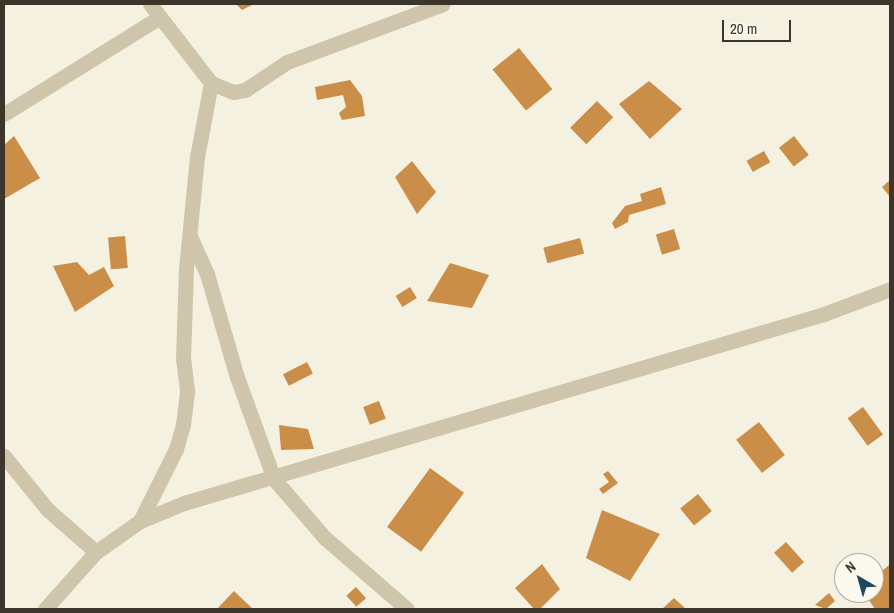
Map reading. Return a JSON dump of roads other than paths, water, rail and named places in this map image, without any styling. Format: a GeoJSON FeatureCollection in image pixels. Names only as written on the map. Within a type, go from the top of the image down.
{"type":"FeatureCollection","features":[{"type":"Feature","properties":{"kind":"street"},"geometry":{"type":"LineString","coordinates":[[150,4],[158,18],[211,83],[233,92],[245,90],[287,62],[420,8],[443,4]]}},
{"type":"Feature","properties":{"kind":"street"},"geometry":{"type":"LineString","coordinates":[[4,114],[158,18]]}},
{"type":"Feature","properties":{"kind":"street"},"geometry":{"type":"LineString","coordinates":[[140,521],[176,449],[183,425],[187,390],[184,359],[190,235],[197,157],[211,83]]}},
{"type":"Feature","properties":{"kind":"street"},"geometry":{"type":"LineString","coordinates":[[190,235],[207,274],[237,377],[274,478],[325,538],[407,609]]}},
{"type":"Feature","properties":{"kind":"street"},"geometry":{"type":"LineString","coordinates":[[45,609],[96,552],[140,521],[184,503],[274,478],[824,314],[890,289]]}},
{"type":"Feature","properties":{"kind":"street"},"geometry":{"type":"LineString","coordinates":[[4,456],[47,509],[96,552]]}}]}
